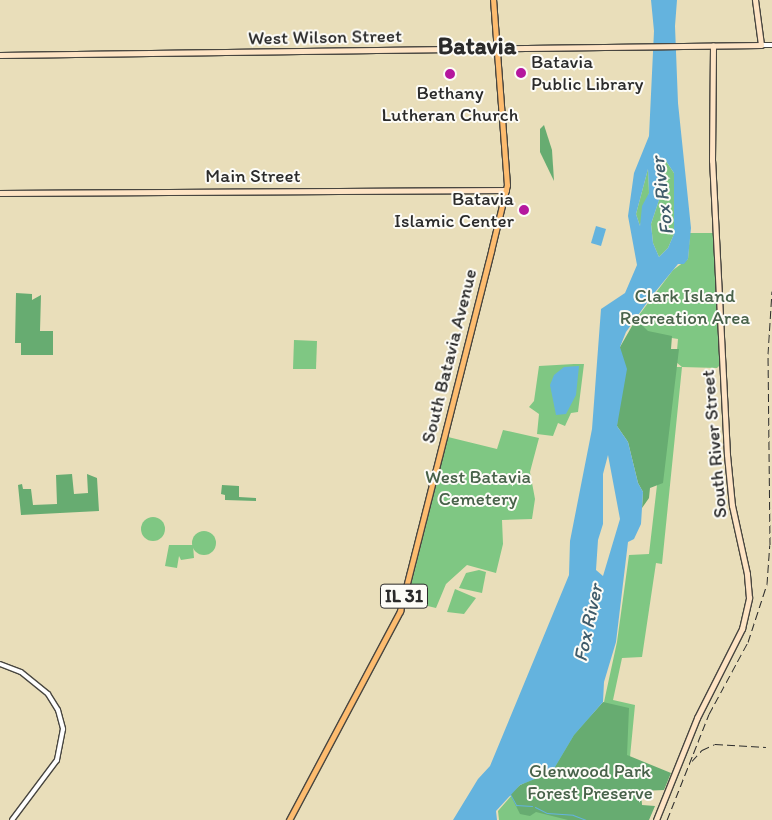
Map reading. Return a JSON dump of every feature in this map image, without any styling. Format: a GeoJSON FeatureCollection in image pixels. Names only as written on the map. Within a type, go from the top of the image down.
{"type":"FeatureCollection","features":[{"type":"Feature","properties":{"kind":"main road","name":"IL 31"},"geometry":{"type":"LineString","coordinates":[[493,0],[497,50]]}},
{"type":"Feature","properties":{"kind":"main road"},"geometry":{"type":"LineString","coordinates":[[755,0],[761,45]]}},
{"type":"Feature","properties":{"kind":"main road","name":"West Wilson Street"},"geometry":{"type":"LineString","coordinates":[[0,55],[497,50],[761,45]]}},
{"type":"Feature","properties":{"kind":"main road","name":"South River Street"},"geometry":{"type":"LineString","coordinates":[[656,820],[703,706],[742,629],[749,598],[747,574],[732,506],[727,455],[712,161],[713,46]]}},
{"type":"Feature","properties":{"kind":"main road","name":"South Batavia Avenue"},"geometry":{"type":"LineString","coordinates":[[289,820],[400,611],[506,190],[497,50]]}},
{"type":"Feature","properties":{"kind":"main road","name":"Main Street"},"geometry":{"type":"LineString","coordinates":[[0,193],[506,190]]}},
{"type":"Feature","properties":{"kind":"street"},"geometry":{"type":"LineString","coordinates":[[761,45],[772,45]]}},
{"type":"Feature","properties":{"kind":"street"},"geometry":{"type":"LineString","coordinates":[[0,664],[21,672],[48,694],[58,710],[63,729],[57,760],[12,820]]}},
{"type":"Feature","properties":{"kind":"green space"},"geometry":{"type":"Polygon","coordinates":[[[544,125],[552,150],[554,181],[540,152],[540,129],[544,125]]]}},
{"type":"Feature","properties":{"kind":"green space","name":"Clark Island Recreation Area"},"geometry":{"type":"Polygon","coordinates":[[[666,161],[674,173],[674,234],[668,248],[659,257],[653,243],[651,224],[663,188],[660,166],[666,161]]]}},
{"type":"Feature","properties":{"kind":"green space"},"geometry":{"type":"Polygon","coordinates":[[[648,169],[649,193],[640,226],[636,214],[648,169]]]}},
{"type":"Feature","properties":{"kind":"green space","name":"Clark Island Recreation Area"},"geometry":{"type":"Polygon","coordinates":[[[690,233],[714,233],[721,364],[717,368],[682,367],[676,362],[678,339],[653,335],[641,328],[636,319],[673,270],[688,259],[690,233]]]}},
{"type":"Feature","properties":{"kind":"green space"},"geometry":{"type":"Polygon","coordinates":[[[16,293],[32,294],[32,300],[41,295],[40,331],[53,331],[53,355],[21,355],[21,343],[15,343],[16,293]]]}},
{"type":"Feature","properties":{"kind":"green space"},"geometry":{"type":"Polygon","coordinates":[[[636,319],[648,331],[672,336],[671,349],[679,349],[663,483],[650,488],[649,498],[642,508],[643,492],[638,483],[628,442],[617,426],[620,347],[636,319]]]}},
{"type":"Feature","properties":{"kind":"green space"},"geometry":{"type":"Polygon","coordinates":[[[294,340],[317,341],[316,369],[293,369],[294,340]]]}},
{"type":"Feature","properties":{"kind":"green space"},"geometry":{"type":"Polygon","coordinates":[[[584,364],[578,412],[571,413],[565,426],[558,423],[553,436],[537,434],[539,414],[529,407],[534,401],[539,366],[584,364]]]}},
{"type":"Feature","properties":{"kind":"green space","name":"Glenwood Park Forest Preserve"},"geometry":{"type":"Polygon","coordinates":[[[627,367],[682,367],[662,564],[656,563],[642,657],[622,658],[613,700],[635,705],[630,757],[629,820],[499,820],[498,811],[512,795],[604,702],[617,642],[629,555],[649,554],[662,442],[627,367]]]}},
{"type":"Feature","properties":{"kind":"green space","name":"West Batavia Cemetery"},"geometry":{"type":"Polygon","coordinates":[[[503,430],[539,438],[530,472],[535,499],[532,519],[502,520],[503,544],[496,573],[467,565],[446,584],[436,608],[407,601],[448,437],[497,449],[503,430]]]}},
{"type":"Feature","properties":{"kind":"green space"},"geometry":{"type":"Polygon","coordinates":[[[72,474],[74,494],[88,493],[87,474],[97,478],[99,511],[21,515],[18,485],[22,484],[23,489],[31,489],[33,505],[57,504],[56,475],[72,474]]]}},
{"type":"Feature","properties":{"kind":"green space"},"geometry":{"type":"Polygon","coordinates":[[[222,485],[239,486],[239,497],[256,498],[256,501],[225,500],[225,495],[221,494],[222,485]]]}},
{"type":"Feature","properties":{"kind":"green space"},"geometry":{"type":"Polygon","coordinates":[[[153,517],[161,521],[165,529],[161,537],[153,541],[145,537],[141,529],[145,521],[153,517]]]}},
{"type":"Feature","properties":{"kind":"green space"},"geometry":{"type":"Polygon","coordinates":[[[204,531],[212,535],[216,543],[212,551],[204,555],[196,551],[192,543],[196,535],[204,531]]]}},
{"type":"Feature","properties":{"kind":"green space"},"geometry":{"type":"Polygon","coordinates":[[[169,545],[193,545],[194,558],[181,560],[179,556],[177,568],[165,566],[169,545]]]}},
{"type":"Feature","properties":{"kind":"green space"},"geometry":{"type":"Polygon","coordinates":[[[479,570],[486,572],[482,593],[459,588],[466,573],[479,570]]]}},
{"type":"Feature","properties":{"kind":"green space"},"geometry":{"type":"Polygon","coordinates":[[[455,589],[476,598],[464,614],[447,612],[455,589]]]}},
{"type":"Feature","properties":{"kind":"green space"},"geometry":{"type":"Polygon","coordinates":[[[603,702],[629,708],[627,755],[671,773],[664,790],[641,791],[642,805],[655,806],[649,820],[568,820],[536,812],[530,816],[520,814],[510,794],[520,785],[552,772],[574,735],[603,702]]]}},
{"type":"Feature","properties":{"kind":"water","name":"Fox River"},"geometry":{"type":"Polygon","coordinates":[[[651,0],[677,0],[675,26],[678,103],[691,228],[688,259],[684,264],[678,264],[651,297],[626,332],[620,347],[627,369],[617,426],[628,442],[638,483],[643,492],[641,524],[634,539],[628,542],[616,642],[604,682],[603,702],[574,735],[552,772],[520,785],[496,811],[497,820],[453,820],[478,779],[490,766],[569,575],[570,541],[592,429],[601,309],[625,293],[637,265],[628,216],[634,173],[649,136],[654,31],[651,0]],[[666,161],[660,166],[663,188],[651,224],[653,243],[659,257],[668,248],[674,234],[674,173],[666,161]],[[648,169],[636,214],[640,226],[642,206],[649,193],[648,169]],[[608,455],[603,474],[603,524],[598,540],[596,570],[603,576],[620,519],[608,455]]]}},
{"type":"Feature","properties":{"kind":"water"},"geometry":{"type":"Polygon","coordinates":[[[596,226],[606,229],[601,246],[591,243],[596,226]]]}},
{"type":"Feature","properties":{"kind":"water"},"geometry":{"type":"Polygon","coordinates":[[[579,366],[576,395],[566,414],[556,415],[550,385],[554,375],[564,367],[579,366]]]}},
{"type":"Feature","properties":{"kind":"waterway"},"geometry":{"type":"LineString","coordinates":[[510,794],[516,805],[532,806]]}},
{"type":"Feature","properties":{"kind":"waterway"},"geometry":{"type":"LineString","coordinates":[[535,807],[547,813],[573,815],[586,820]]}},
{"type":"Feature","properties":{"kind":"railway"},"geometry":{"type":"LineString","coordinates":[[667,820],[709,714],[748,642],[767,584],[770,545],[768,354],[772,291]]}},
{"type":"Feature","properties":{"kind":"railway"},"geometry":{"type":"LineString","coordinates":[[692,761],[702,750],[715,744],[766,747]]}},
{"type":"Feature","properties":{"kind":"place","name":"Batavia Public Library"},"geometry":{"type":"Point","coordinates":[521,73]}},
{"type":"Feature","properties":{"kind":"place","name":"Bethany Lutheran Church"},"geometry":{"type":"Point","coordinates":[450,74]}},
{"type":"Feature","properties":{"kind":"place","name":"Batavia Islamic Center"},"geometry":{"type":"Point","coordinates":[524,210]}},
{"type":"Feature","properties":{"kind":"district","name":"Batavia"},"geometry":{"type":"Point","coordinates":[477,46]}}]}
